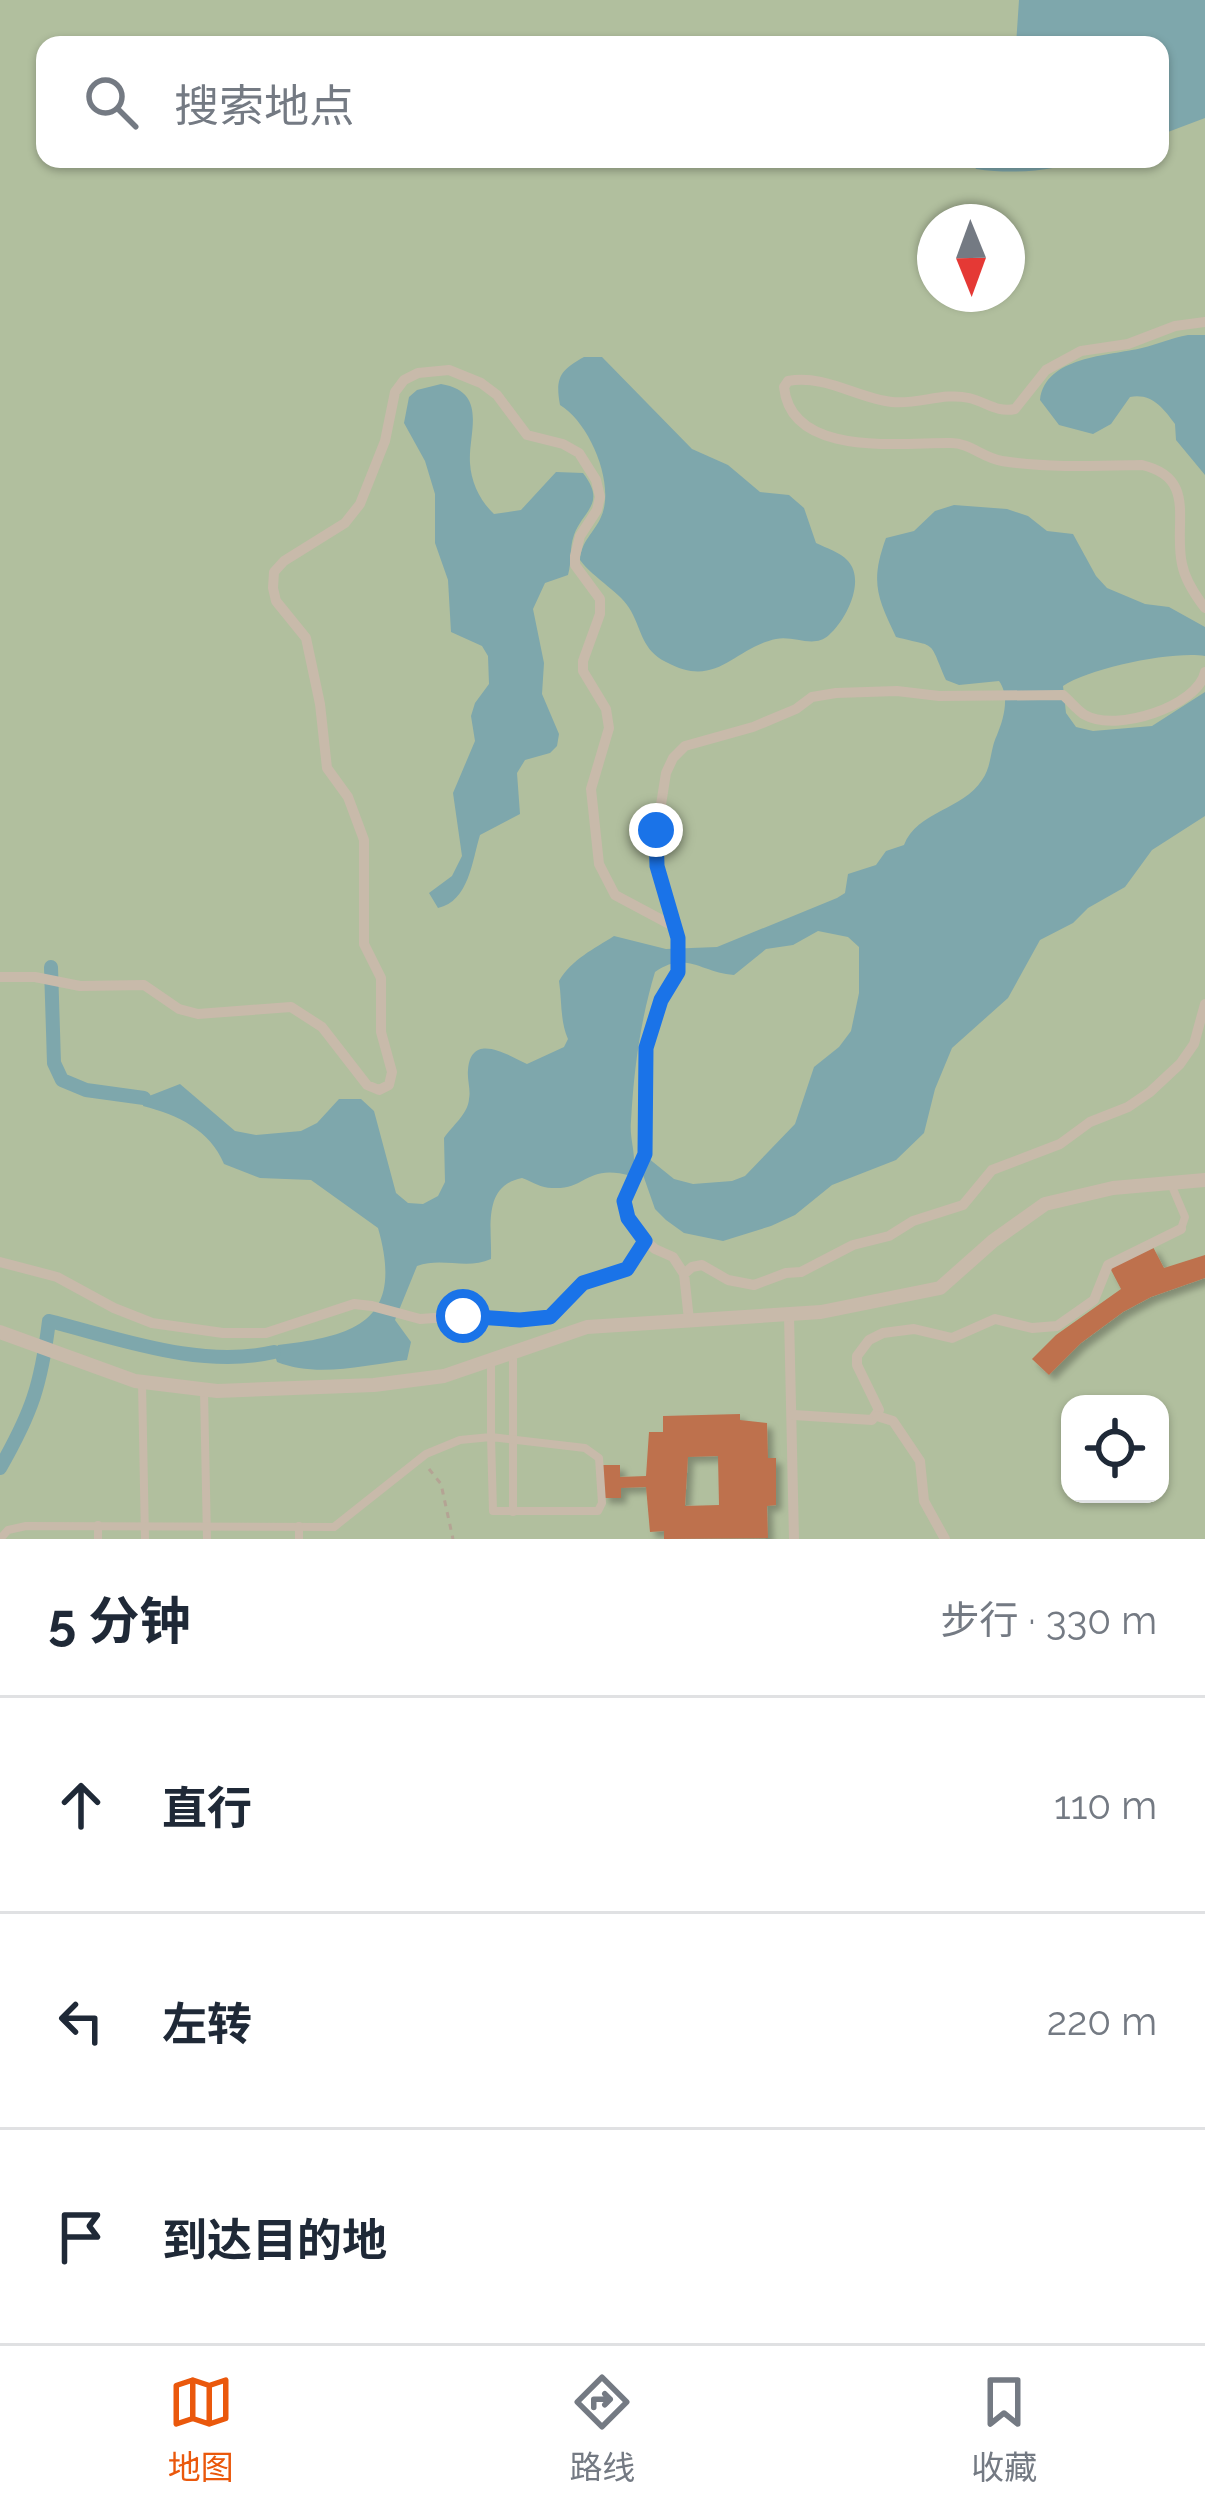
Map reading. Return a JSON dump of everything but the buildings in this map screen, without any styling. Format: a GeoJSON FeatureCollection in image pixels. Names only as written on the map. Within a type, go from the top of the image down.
{"type":"FeatureCollection","features":[{"type":"Feature","properties":{"kind":"street"},"geometry":{"type":"LineString","coordinates":[[1205,322],[1174,326],[1128,344],[1081,351],[1046,370],[1015,409],[1005,411],[950,396],[897,403],[807,379],[788,381],[784,388],[792,411],[812,430],[879,447],[952,443],[966,445],[981,458],[1009,462],[1142,465],[1161,470],[1172,480],[1178,497],[1180,561],[1205,608]]}},
{"type":"Feature","properties":{"kind":"street"},"geometry":{"type":"LineString","coordinates":[[0,977],[94,987],[144,985],[179,1009],[198,1014],[291,1007],[322,1027],[367,1085],[379,1090],[389,1085],[392,1072],[381,1032],[381,978],[364,944],[364,840],[348,797],[327,768],[306,638],[277,601],[274,572],[284,560],[345,523],[360,504],[385,441],[395,392],[404,380],[435,370],[465,374],[481,383],[497,395],[527,435],[579,453],[596,480],[597,510],[580,536],[575,565],[599,599],[600,614],[583,661],[606,710],[608,728],[592,789],[599,864],[616,895],[675,927]]}},
{"type":"Feature","properties":{"kind":"street"},"geometry":{"type":"LineString","coordinates":[[689,1320],[684,1274],[673,1257],[645,1241],[628,1218],[624,1201],[645,1154],[646,1048],[661,1000],[678,972],[675,927],[657,866],[656,830],[673,758],[685,746],[753,727],[812,697],[836,693],[1063,695],[1087,717],[1148,718],[1195,691],[1205,672]]}},
{"type":"Feature","properties":{"kind":"street"},"geometry":{"type":"LineString","coordinates":[[684,1274],[702,1265],[728,1280],[754,1285],[801,1272],[853,1245],[889,1236],[913,1221],[963,1204],[992,1170],[1060,1144],[1090,1122],[1150,1092],[1194,1044],[1205,1004]]}},
{"type":"Feature","properties":{"kind":"street"},"geometry":{"type":"LineString","coordinates":[[0,1332],[142,1382],[204,1389],[374,1384],[444,1376],[586,1327],[821,1312],[940,1288],[1045,1204],[1114,1187],[1205,1180]]}},
{"type":"Feature","properties":{"kind":"street"},"geometry":{"type":"LineString","coordinates":[[794,1415],[872,1420],[878,1404],[863,1384],[857,1365],[857,1356],[869,1340],[914,1329],[952,1338],[995,1319],[1032,1328],[1057,1326],[1094,1300],[1108,1265],[1181,1229]]}},
{"type":"Feature","properties":{"kind":"street"},"geometry":{"type":"LineString","coordinates":[[0,1262],[57,1276],[152,1323],[223,1333],[266,1333],[354,1304],[420,1319],[550,1317],[583,1283],[627,1269],[645,1241]]}},
{"type":"Feature","properties":{"kind":"street"},"geometry":{"type":"LineString","coordinates":[[789,1315],[794,1539]]}},
{"type":"Feature","properties":{"kind":"street"},"geometry":{"type":"LineString","coordinates":[[877,1416],[893,1421],[920,1461],[924,1501],[945,1539]]}},
{"type":"Feature","properties":{"kind":"lane"},"geometry":{"type":"LineString","coordinates":[[1170,1183],[1185,1217],[1181,1229]]}},
{"type":"Feature","properties":{"kind":"lane"},"geometry":{"type":"LineString","coordinates":[[512,1352],[513,1512]]}},
{"type":"Feature","properties":{"kind":"lane"},"geometry":{"type":"LineString","coordinates":[[0,1539],[8,1530],[26,1526],[328,1526],[351,1517],[419,1460],[460,1439],[491,1437],[585,1448],[599,1458],[602,1503],[598,1510],[494,1511],[491,1437],[490,1360]]}},
{"type":"Feature","properties":{"kind":"lane"},"geometry":{"type":"LineString","coordinates":[[142,1382],[145,1539]]}},
{"type":"Feature","properties":{"kind":"lane"},"geometry":{"type":"LineString","coordinates":[[204,1389],[207,1539]]}},
{"type":"Feature","properties":{"kind":"lane"},"geometry":{"type":"LineString","coordinates":[[98,1525],[98,1539]]}},
{"type":"Feature","properties":{"kind":"lane"},"geometry":{"type":"LineString","coordinates":[[258,1539],[259,1525]]}},
{"type":"Feature","properties":{"kind":"lane"},"geometry":{"type":"LineString","coordinates":[[299,1526],[299,1539]]}},
{"type":"Feature","properties":{"kind":"lane"},"geometry":{"type":"LineString","coordinates":[[328,1526],[328,1539]]}},
{"type":"Feature","properties":{"kind":"path"},"geometry":{"type":"LineString","coordinates":[[419,1460],[441,1484],[453,1539]]}},
{"type":"Feature","properties":{"kind":"green space"},"geometry":{"type":"Polygon","coordinates":[[[0,0],[1205,0],[1205,1539],[0,1539],[0,0]]]}},
{"type":"Feature","properties":{"kind":"water"},"geometry":{"type":"Polygon","coordinates":[[[1019,0],[1205,0],[1205,118],[1169,132],[1169,36],[1017,36],[1019,0]]]}},
{"type":"Feature","properties":{"kind":"water"},"geometry":{"type":"Polygon","coordinates":[[[976,168],[1054,168],[1006,172],[976,168]]]}},
{"type":"Feature","properties":{"kind":"water"},"geometry":{"type":"Polygon","coordinates":[[[1188,335],[1205,335],[1205,475],[1176,440],[1175,424],[1151,400],[1130,397],[1111,424],[1093,434],[1059,425],[1040,400],[1044,385],[1066,366],[1188,335]]]}},
{"type":"Feature","properties":{"kind":"water"},"geometry":{"type":"Polygon","coordinates":[[[584,357],[602,357],[692,449],[728,465],[760,492],[789,495],[804,508],[816,543],[845,558],[855,579],[847,610],[829,635],[817,641],[776,639],[699,671],[666,662],[652,652],[627,604],[580,560],[601,517],[605,488],[590,439],[560,405],[558,388],[569,366],[584,357]]]}},
{"type":"Feature","properties":{"kind":"water"},"geometry":{"type":"Polygon","coordinates":[[[441,384],[456,388],[471,405],[472,477],[494,514],[521,510],[556,472],[583,473],[593,500],[574,535],[568,575],[545,583],[533,609],[544,663],[542,694],[559,734],[557,746],[550,753],[525,760],[517,773],[520,814],[480,835],[463,889],[438,908],[429,893],[452,876],[462,856],[453,793],[475,741],[471,716],[475,703],[489,684],[488,656],[482,646],[451,632],[448,580],[435,543],[435,494],[425,461],[404,423],[409,397],[441,384]]]}},
{"type":"Feature","properties":{"kind":"water"},"geometry":{"type":"Polygon","coordinates":[[[954,505],[1007,509],[1028,516],[1047,531],[1073,534],[1107,588],[1145,604],[1169,607],[1205,627],[1205,656],[1132,662],[1063,686],[1066,713],[1076,727],[1093,731],[1152,726],[1205,692],[1205,816],[1152,850],[1125,887],[1040,940],[1008,998],[952,1048],[924,1133],[896,1160],[832,1185],[795,1215],[723,1241],[684,1233],[655,1209],[642,1172],[648,1158],[674,1179],[693,1184],[745,1176],[795,1124],[814,1067],[851,1031],[859,993],[859,947],[848,937],[818,931],[793,945],[766,949],[734,975],[685,963],[655,972],[636,1064],[632,1176],[605,1173],[564,1188],[522,1178],[500,1190],[492,1210],[491,1259],[417,1266],[395,1320],[411,1342],[407,1360],[325,1370],[277,1362],[278,1345],[352,1328],[379,1303],[385,1283],[378,1228],[311,1180],[260,1178],[224,1164],[201,1133],[180,1119],[143,1106],[144,1098],[180,1084],[235,1131],[256,1135],[301,1131],[317,1123],[339,1099],[361,1099],[374,1111],[396,1193],[408,1203],[423,1204],[438,1196],[445,1182],[444,1138],[468,1104],[471,1058],[476,1051],[492,1049],[527,1064],[564,1047],[568,1039],[559,981],[584,955],[614,936],[666,949],[717,947],[837,898],[845,893],[848,874],[876,865],[886,851],[904,845],[919,825],[964,798],[982,780],[1004,714],[999,681],[959,685],[946,680],[930,647],[896,637],[878,589],[886,538],[914,531],[935,511],[954,505]]]}},
{"type":"Feature","properties":{"kind":"waterway"},"geometry":{"type":"LineString","coordinates":[[51,967],[54,1063],[62,1080],[86,1090],[144,1098]]}},
{"type":"Feature","properties":{"kind":"waterway"},"geometry":{"type":"LineString","coordinates":[[0,1468],[34,1398],[49,1321],[190,1354],[218,1357],[274,1352]]}},
{"type":"Feature","properties":{"kind":"route"},"geometry":{"type":"LineString","coordinates":[[463,1316],[550,1317],[583,1283],[627,1269],[645,1241],[628,1218],[624,1201],[645,1154],[646,1048],[661,1000],[678,972],[678,938],[657,866],[656,830]]}}]}
